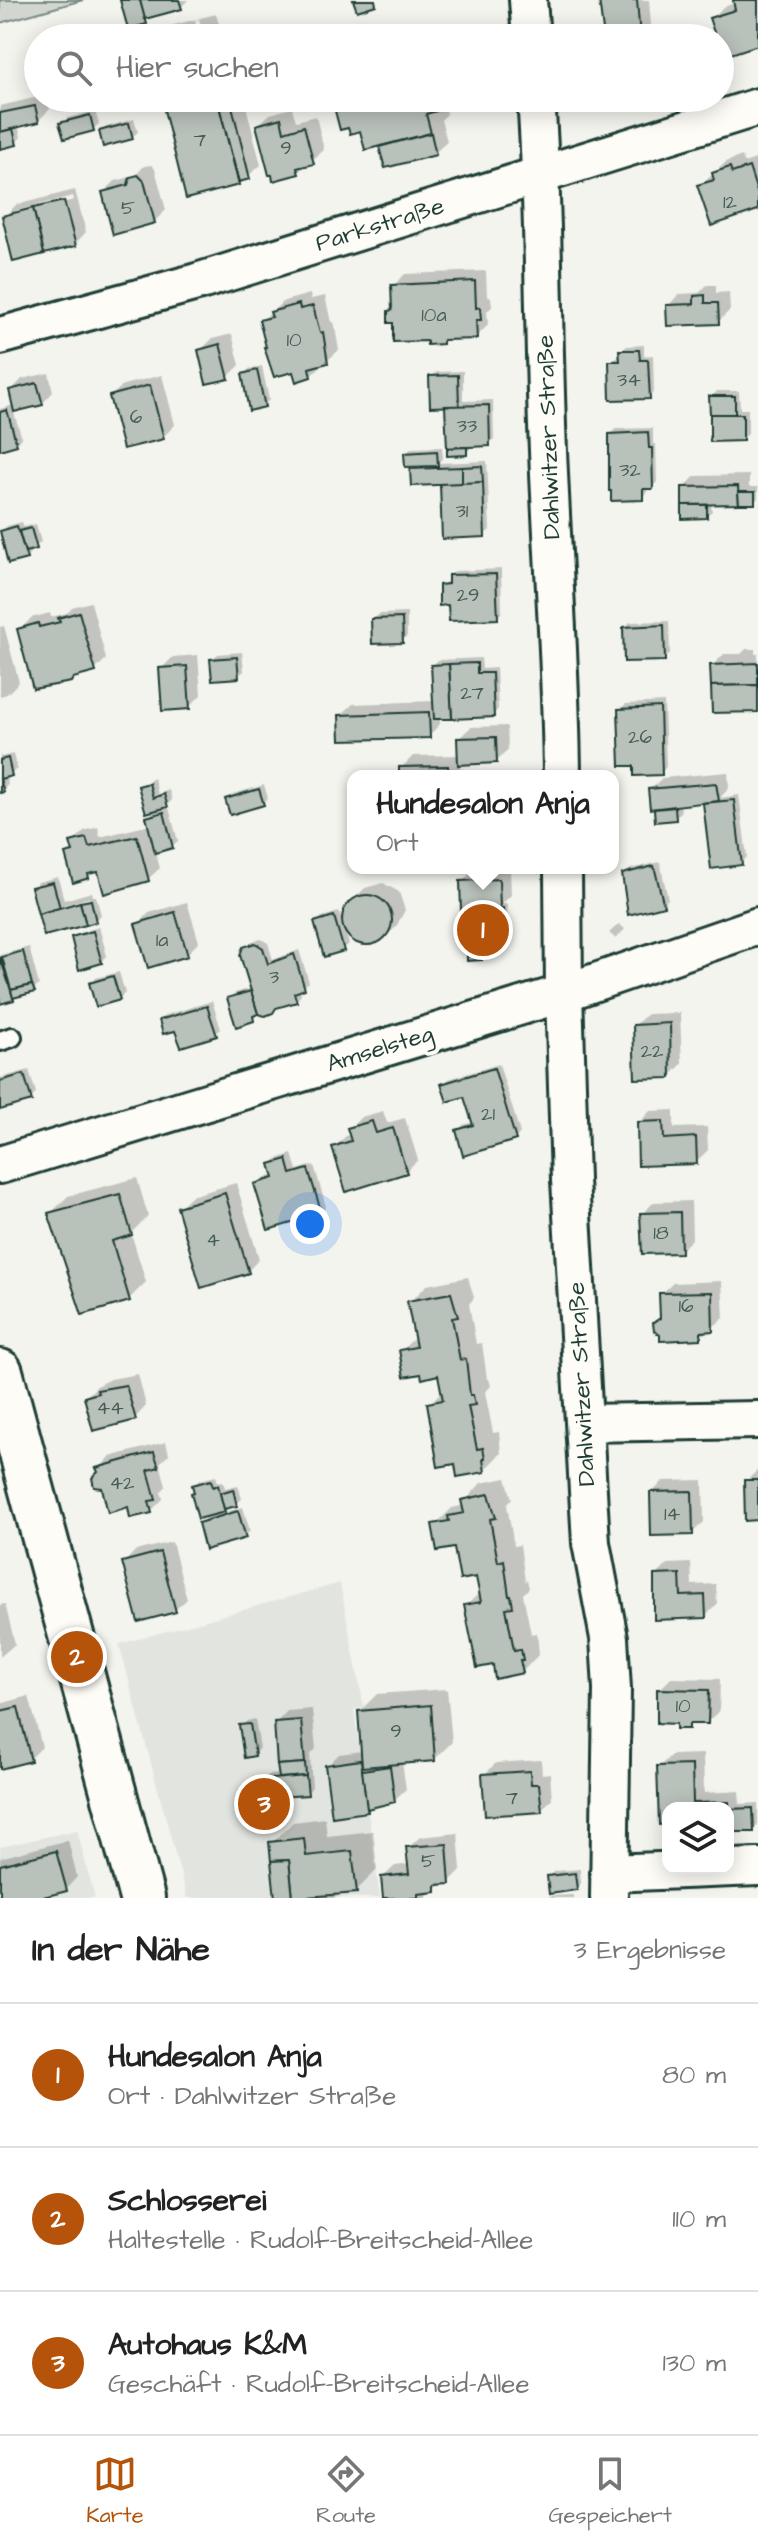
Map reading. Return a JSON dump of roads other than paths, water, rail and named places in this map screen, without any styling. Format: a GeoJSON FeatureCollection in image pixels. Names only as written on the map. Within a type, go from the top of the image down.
{"type":"FeatureCollection","features":[{"type":"Feature","properties":{"kind":"street"},"geometry":{"type":"LineString","coordinates":[[528,0],[530,24]]}},
{"type":"Feature","properties":{"kind":"street","name":"Parkstraße"},"geometry":{"type":"LineString","coordinates":[[0,336],[197,282],[758,107]]}},
{"type":"Feature","properties":{"kind":"street","name":"Dahlwitzer Straße"},"geometry":{"type":"LineString","coordinates":[[537,112],[542,176],[547,427],[562,682],[562,770]]}},
{"type":"Feature","properties":{"kind":"street","name":"Dahlwitzer Straße"},"geometry":{"type":"LineString","coordinates":[[563,874],[570,1180],[591,1543],[609,1638],[612,1689],[609,1886]]}},
{"type":"Feature","properties":{"kind":"street","name":"Amselsteg"},"geometry":{"type":"LineString","coordinates":[[0,1165],[564,993],[758,926]]}},
{"type":"Feature","properties":{"kind":"street"},"geometry":{"type":"LineString","coordinates":[[0,1372],[142,1898]]}},
{"type":"Feature","properties":{"kind":"street"},"geometry":{"type":"LineString","coordinates":[[585,1423],[758,1420]]}},
{"type":"Feature","properties":{"kind":"street"},"geometry":{"type":"LineString","coordinates":[[609,1886],[758,1867]]}},
{"type":"Feature","properties":{"kind":"place","name":"Hundesalon Anja"},"geometry":{"type":"Point","coordinates":[483,930]}},
{"type":"Feature","properties":{"kind":"place","name":"Schlosserei"},"geometry":{"type":"Point","coordinates":[77,1657]}},
{"type":"Feature","properties":{"kind":"place","name":"Autohaus K&M"},"geometry":{"type":"Point","coordinates":[264,1804]}}]}
